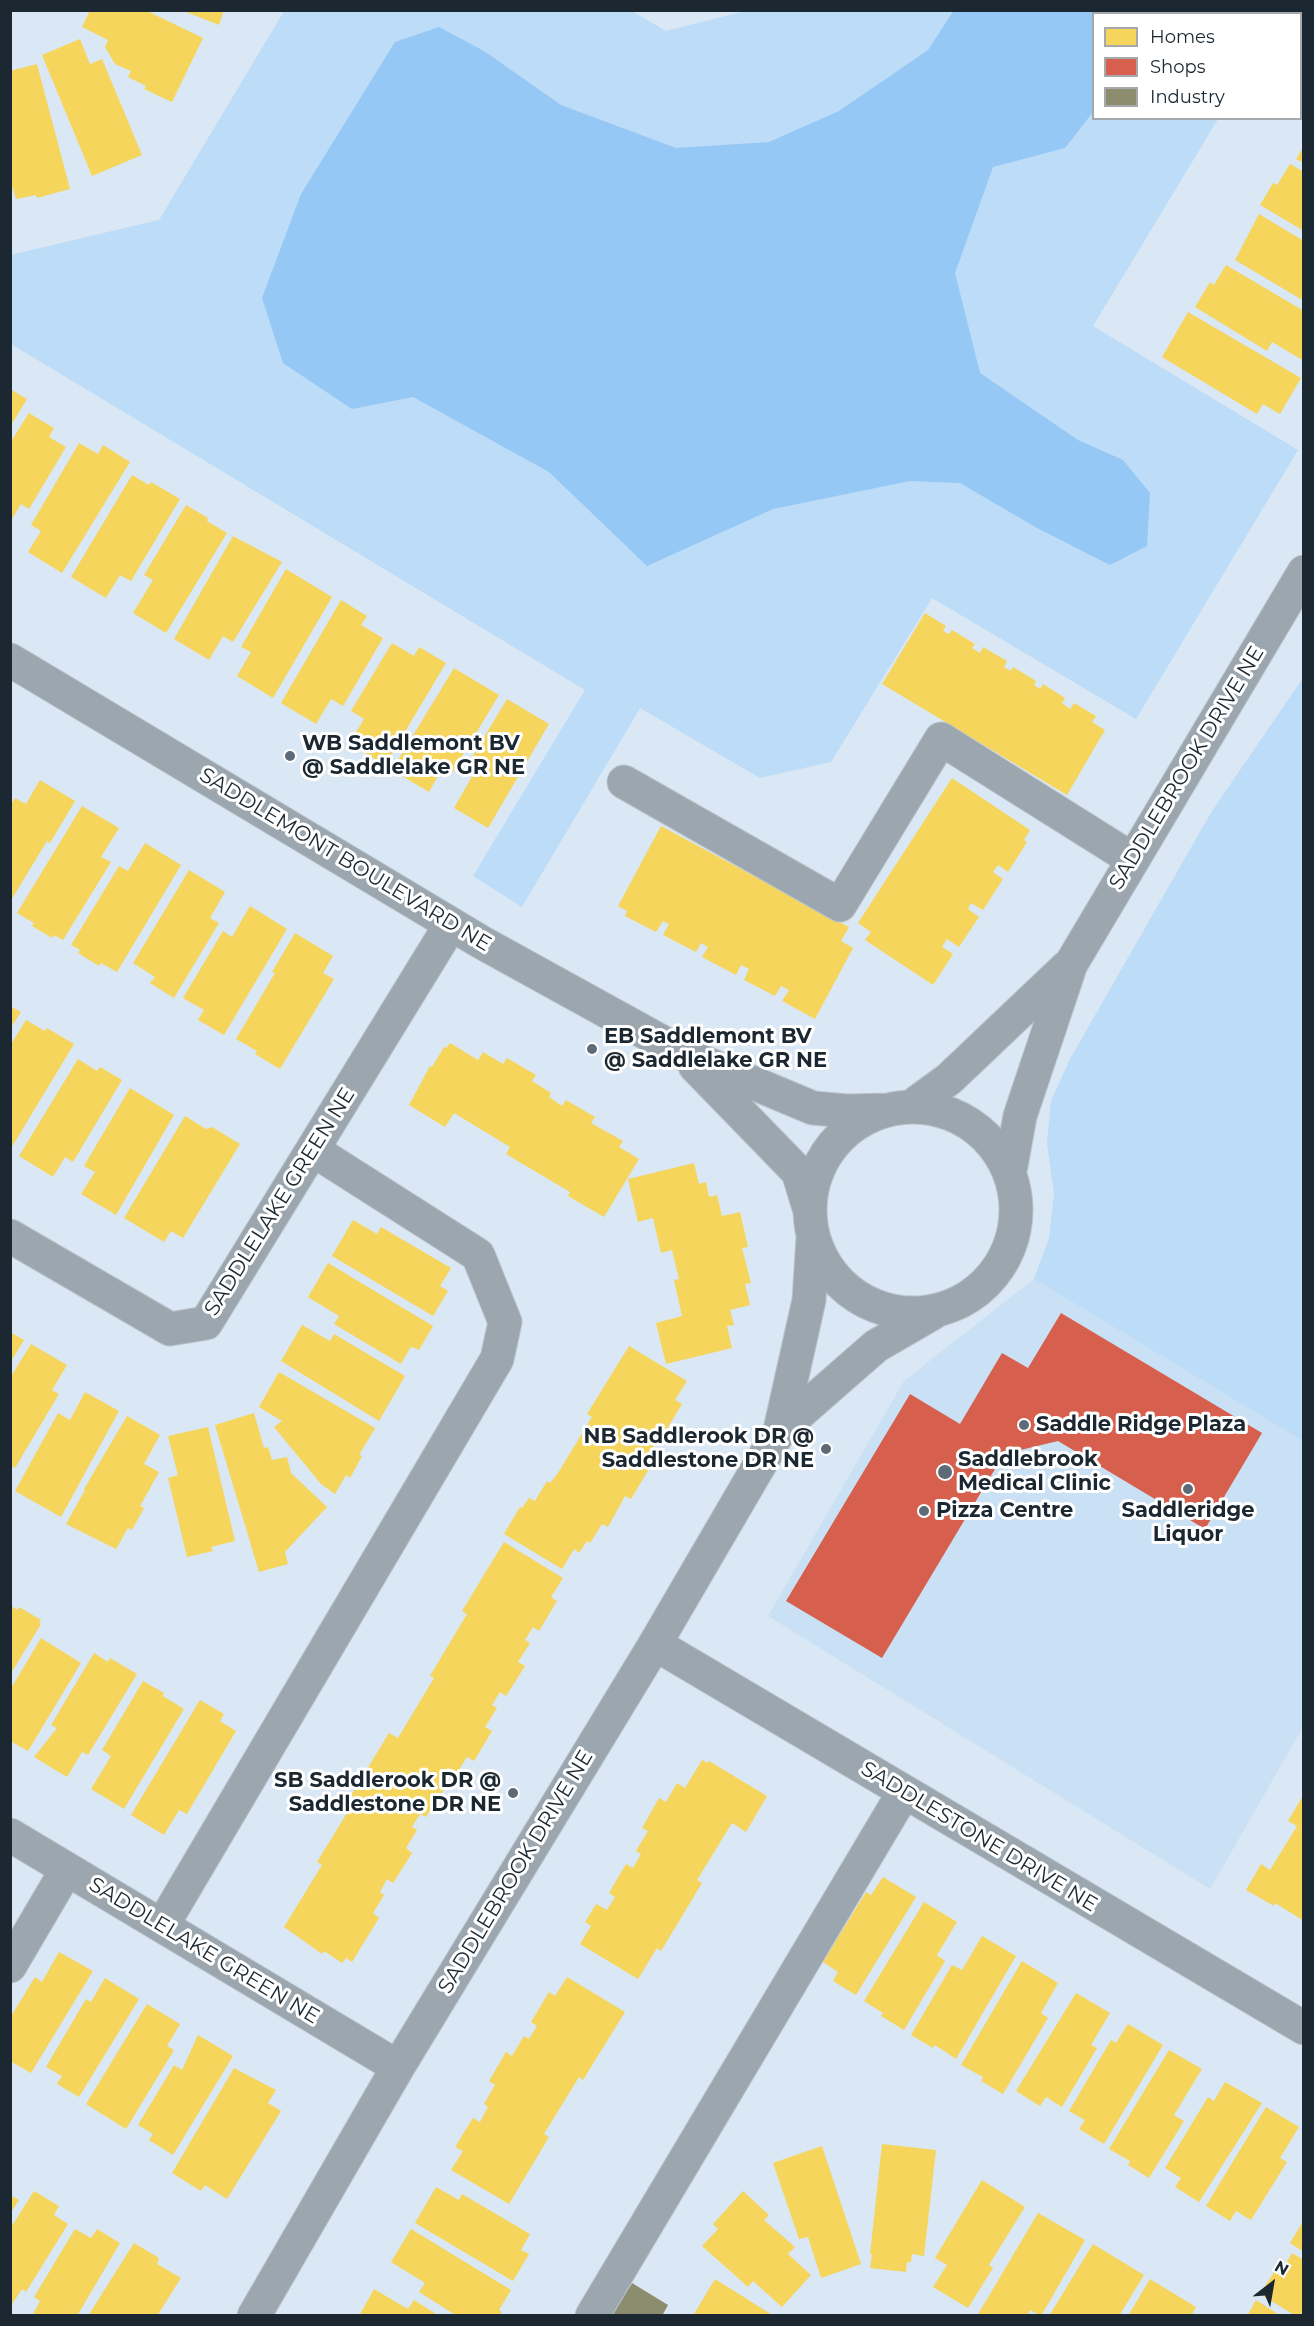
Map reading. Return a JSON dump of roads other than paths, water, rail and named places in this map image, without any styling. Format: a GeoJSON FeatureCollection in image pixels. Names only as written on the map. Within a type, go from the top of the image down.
{"type":"FeatureCollection","features":[{"type":"Feature","properties":{"kind":"street","name":"SADDLEBROOK DRIVE NE"},"geometry":{"type":"LineString","coordinates":[[1010,1171],[1020,1116],[1071,964],[1304,572]]}},
{"type":"Feature","properties":{"kind":"street","name":"SADDLEMONT BOULEVARD NE"},"geometry":{"type":"LineString","coordinates":[[10,660],[451,924],[684,1054],[813,1108],[847,1111],[899,1108]]}},
{"type":"Feature","properties":{"kind":"street"},"geometry":{"type":"LineString","coordinates":[[624,782],[840,905],[941,739],[1132,859]]}},
{"type":"Feature","properties":{"kind":"street","name":"SADDLELAKE GREEN NE"},"geometry":{"type":"LineString","coordinates":[[10,1236],[170,1329],[206,1323],[451,924]]}},
{"type":"Feature","properties":{"kind":"street","name":"SADDLEBROOK DRIVE NE"},"geometry":{"type":"LineString","coordinates":[[899,1108],[949,1079],[1071,964]]}},
{"type":"Feature","properties":{"kind":"street","name":"SADDLEMONT BOULEVARD NE"},"geometry":{"type":"LineString","coordinates":[[684,1054],[798,1172],[811,1223]]}},
{"type":"Feature","properties":{"kind":"street"},"geometry":{"type":"LineString","coordinates":[[899,1108],[943,1111],[971,1124],[994,1144],[1010,1171],[1017,1216],[1005,1259],[975,1293],[934,1312],[895,1312],[859,1299],[830,1272],[811,1223],[814,1180],[826,1153],[842,1134],[856,1124],[899,1108]]}},
{"type":"Feature","properties":{"kind":"street"},"geometry":{"type":"LineString","coordinates":[[162,1926],[497,1359],[505,1322],[478,1255],[313,1150]]}},
{"type":"Feature","properties":{"kind":"street","name":"SADDLEBROOK DRIVE NE"},"geometry":{"type":"LineString","coordinates":[[254,2316],[398,2067],[655,1644],[780,1430],[809,1300],[811,1223]]}},
{"type":"Feature","properties":{"kind":"street","name":"SADDLEBROOK DRIVE NE"},"geometry":{"type":"LineString","coordinates":[[780,1430],[876,1346],[934,1312]]}},
{"type":"Feature","properties":{"kind":"street","name":"SADDLESTONE DRIVE NE"},"geometry":{"type":"LineString","coordinates":[[655,1644],[1304,2028]]}},
{"type":"Feature","properties":{"kind":"street"},"geometry":{"type":"LineString","coordinates":[[591,2316],[904,1792]]}},
{"type":"Feature","properties":{"kind":"street","name":"SADDLELAKE GREEN NE"},"geometry":{"type":"LineString","coordinates":[[10,1835],[398,2067]]}},
{"type":"Feature","properties":{"kind":"street"},"geometry":{"type":"LineString","coordinates":[[10,1966],[67,1869]]}},
{"type":"Feature","properties":{"kind":"place","name":"WB Saddlemont BV @ Saddlelake GR NE"},"geometry":{"type":"Point","coordinates":[290,756]}},
{"type":"Feature","properties":{"kind":"place","name":"EB Saddlemont BV @ Saddlelake GR NE"},"geometry":{"type":"Point","coordinates":[592,1049]}},
{"type":"Feature","properties":{"kind":"place","name":"Saddle Ridge Plaza"},"geometry":{"type":"Point","coordinates":[1024,1425]}},
{"type":"Feature","properties":{"kind":"place","name":"NB Saddlerook DR @ Saddlestone DR NE"},"geometry":{"type":"Point","coordinates":[826,1449]}},
{"type":"Feature","properties":{"kind":"place","name":"Saddlebrook Medical Clinic"},"geometry":{"type":"Point","coordinates":[945,1472]}},
{"type":"Feature","properties":{"kind":"place","name":"Saddleridge Liquor"},"geometry":{"type":"Point","coordinates":[1188,1489]}},
{"type":"Feature","properties":{"kind":"place","name":"Pizza Centre"},"geometry":{"type":"Point","coordinates":[924,1511]}},
{"type":"Feature","properties":{"kind":"place","name":"SB Saddlerook DR @ Saddlestone DR NE"},"geometry":{"type":"Point","coordinates":[513,1793]}}]}
